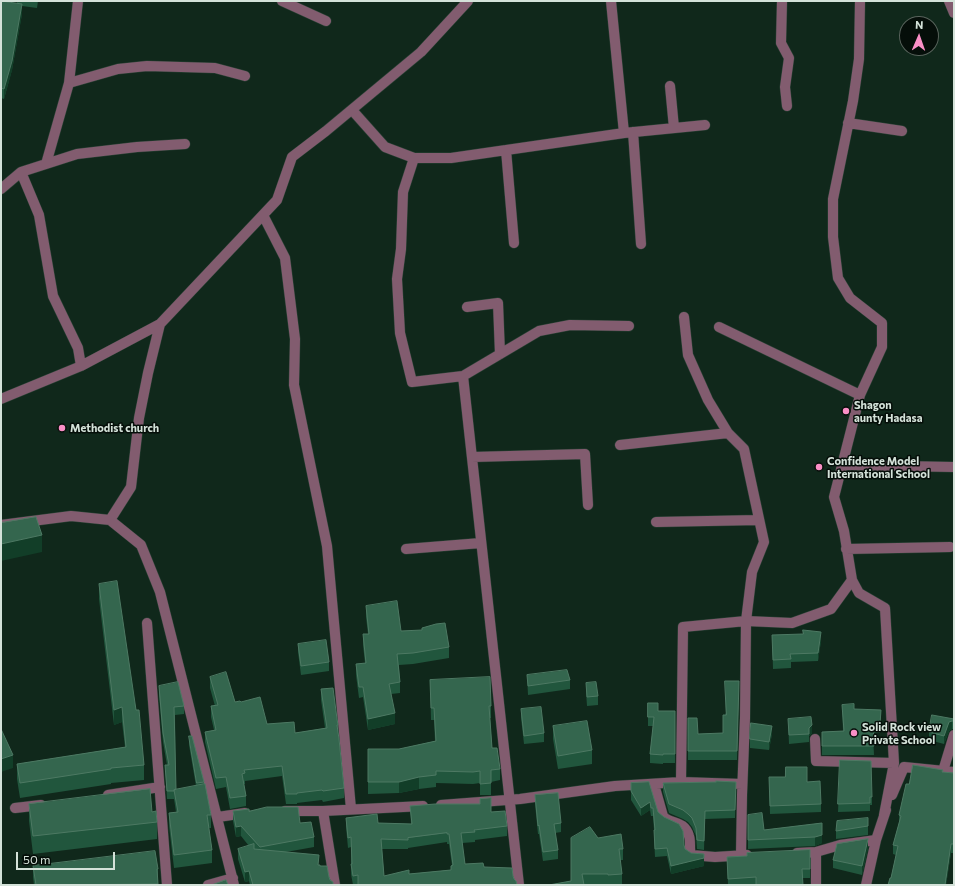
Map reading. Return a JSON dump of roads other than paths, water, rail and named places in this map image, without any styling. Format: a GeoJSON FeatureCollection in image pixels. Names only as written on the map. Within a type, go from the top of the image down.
{"type":"FeatureCollection","features":[{"type":"Feature","properties":{"kind":"street"},"geometry":{"type":"LineString","coordinates":[[46,164],[69,83],[78,1]]}},
{"type":"Feature","properties":{"kind":"street"},"geometry":{"type":"LineString","coordinates":[[282,1],[326,21]]}},
{"type":"Feature","properties":{"kind":"street"},"geometry":{"type":"LineString","coordinates":[[1,399],[81,366],[160,324],[278,200],[292,157],[422,52],[468,1]]}},
{"type":"Feature","properties":{"kind":"street"},"geometry":{"type":"LineString","coordinates":[[611,1],[642,244]]}},
{"type":"Feature","properties":{"kind":"street"},"geometry":{"type":"LineString","coordinates":[[782,1],[781,43],[789,58],[785,87],[787,106]]}},
{"type":"Feature","properties":{"kind":"street"},"geometry":{"type":"LineString","coordinates":[[860,1],[859,59],[853,101],[833,198],[833,236],[838,278],[850,298],[882,323],[882,347],[860,395],[834,496],[844,531],[852,580],[859,593],[885,608],[894,763],[884,815]]}},
{"type":"Feature","properties":{"kind":"street"},"geometry":{"type":"LineString","coordinates":[[949,1],[954,13]]}},
{"type":"Feature","properties":{"kind":"street"},"geometry":{"type":"LineString","coordinates":[[69,83],[118,68],[147,66],[215,68],[245,76]]}},
{"type":"Feature","properties":{"kind":"street"},"geometry":{"type":"LineString","coordinates":[[670,86],[674,128]]}},
{"type":"Feature","properties":{"kind":"street"},"geometry":{"type":"LineString","coordinates":[[352,110],[385,147],[414,158],[451,158],[628,133],[705,125]]}},
{"type":"Feature","properties":{"kind":"street"},"geometry":{"type":"LineString","coordinates":[[848,123],[902,131]]}},
{"type":"Feature","properties":{"kind":"street"},"geometry":{"type":"LineString","coordinates":[[1,189],[21,172],[77,154],[137,147],[185,144]]}},
{"type":"Feature","properties":{"kind":"street"},"geometry":{"type":"LineString","coordinates":[[506,150],[514,243]]}},
{"type":"Feature","properties":{"kind":"street"},"geometry":{"type":"LineString","coordinates":[[414,158],[402,192],[401,249],[397,279],[400,334],[412,382],[463,376],[539,331],[570,325],[629,326]]}},
{"type":"Feature","properties":{"kind":"street"},"geometry":{"type":"LineString","coordinates":[[21,172],[39,215],[53,296],[78,348],[81,366]]}},
{"type":"Feature","properties":{"kind":"street"},"geometry":{"type":"LineString","coordinates":[[263,215],[284,258],[295,339],[294,385],[327,546],[351,810]]}},
{"type":"Feature","properties":{"kind":"street"},"geometry":{"type":"LineString","coordinates":[[467,307],[498,304],[500,354]]}},
{"type":"Feature","properties":{"kind":"street"},"geometry":{"type":"LineString","coordinates":[[684,316],[688,355],[708,400],[728,432],[744,450],[764,542],[752,572],[746,622],[741,855]]}},
{"type":"Feature","properties":{"kind":"street"},"geometry":{"type":"LineString","coordinates":[[110,520],[131,488],[139,418],[148,372],[160,324]]}},
{"type":"Feature","properties":{"kind":"street"},"geometry":{"type":"LineString","coordinates":[[719,327],[860,395]]}},
{"type":"Feature","properties":{"kind":"street"},"geometry":{"type":"LineString","coordinates":[[463,376],[519,885]]}},
{"type":"Feature","properties":{"kind":"street"},"geometry":{"type":"LineString","coordinates":[[620,445],[728,432]]}},
{"type":"Feature","properties":{"kind":"street"},"geometry":{"type":"LineString","coordinates":[[472,457],[585,454],[588,505]]}},
{"type":"Feature","properties":{"kind":"street"},"geometry":{"type":"LineString","coordinates":[[842,465],[954,467]]}},
{"type":"Feature","properties":{"kind":"street"},"geometry":{"type":"LineString","coordinates":[[1,525],[71,516],[110,520],[141,545],[160,592],[234,881],[208,885]]}},
{"type":"Feature","properties":{"kind":"street"},"geometry":{"type":"LineString","coordinates":[[656,522],[759,520]]}},
{"type":"Feature","properties":{"kind":"street"},"geometry":{"type":"LineString","coordinates":[[406,549],[481,543]]}},
{"type":"Feature","properties":{"kind":"street"},"geometry":{"type":"LineString","coordinates":[[846,549],[950,547]]}},
{"type":"Feature","properties":{"kind":"street"},"geometry":{"type":"LineString","coordinates":[[681,782],[683,627],[746,622],[792,623],[832,609],[852,580]]}},
{"type":"Feature","properties":{"kind":"street"},"geometry":{"type":"LineString","coordinates":[[147,623],[167,885]]}},
{"type":"Feature","properties":{"kind":"street"},"geometry":{"type":"LineString","coordinates":[[943,771],[954,735]]}},
{"type":"Feature","properties":{"kind":"street"},"geometry":{"type":"LineString","coordinates":[[815,739],[816,761],[894,763]]}},
{"type":"Feature","properties":{"kind":"street"},"geometry":{"type":"LineString","coordinates":[[866,885],[876,840],[884,815],[904,767],[954,772]]}},
{"type":"Feature","properties":{"kind":"street"},"geometry":{"type":"LineString","coordinates":[[272,811],[323,811],[424,806],[509,799],[615,786],[681,782],[742,784]]}},
{"type":"Feature","properties":{"kind":"street"},"geometry":{"type":"LineString","coordinates":[[654,784],[665,819],[684,826],[690,836],[691,855],[715,857],[756,855]]}},
{"type":"Feature","properties":{"kind":"street"},"geometry":{"type":"LineString","coordinates":[[99,796],[160,787]]}},
{"type":"Feature","properties":{"kind":"street"},"geometry":{"type":"LineString","coordinates":[[15,808],[53,803]]}},
{"type":"Feature","properties":{"kind":"street"},"geometry":{"type":"LineString","coordinates":[[323,811],[335,885]]}},
{"type":"Feature","properties":{"kind":"street"},"geometry":{"type":"LineString","coordinates":[[218,817],[251,812]]}},
{"type":"Feature","properties":{"kind":"street"},"geometry":{"type":"LineString","coordinates":[[786,853],[816,852],[840,845],[876,840]]}},
{"type":"Feature","properties":{"kind":"street"},"geometry":{"type":"LineString","coordinates":[[816,852],[816,885]]}},
{"type":"Feature","properties":{"kind":"place","name":"Shagon aunty Hadasa"},"geometry":{"type":"Point","coordinates":[846,411]}},
{"type":"Feature","properties":{"kind":"place","name":"Methodist church"},"geometry":{"type":"Point","coordinates":[62,428]}},
{"type":"Feature","properties":{"kind":"place","name":"Confidence Model International School"},"geometry":{"type":"Point","coordinates":[819,467]}},
{"type":"Feature","properties":{"kind":"place","name":"Solid Rock view Private School"},"geometry":{"type":"Point","coordinates":[854,733]}}]}
